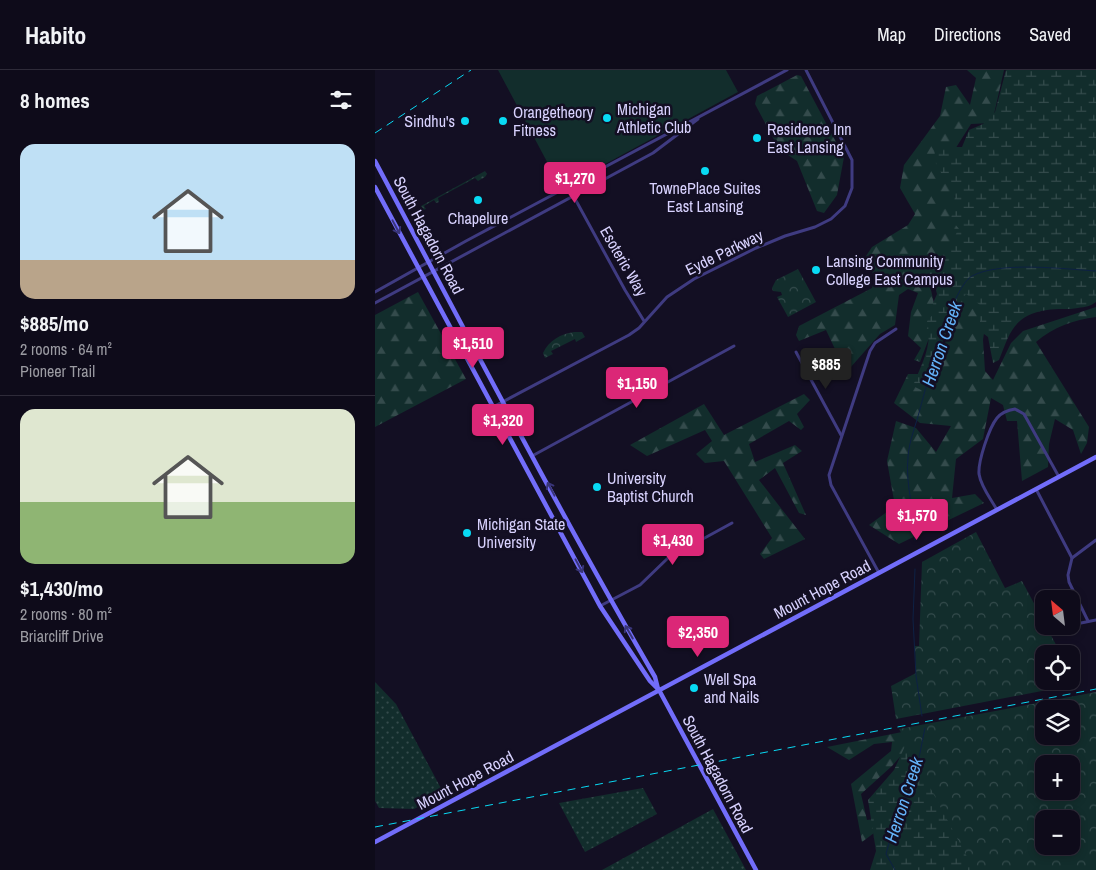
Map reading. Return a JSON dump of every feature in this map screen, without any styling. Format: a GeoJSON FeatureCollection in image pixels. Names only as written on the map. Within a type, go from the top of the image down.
{"type":"FeatureCollection","features":[{"type":"Feature","properties":{"kind":"street"},"geometry":{"type":"LineString","coordinates":[[375,292],[568,186],[787,70]]}},
{"type":"Feature","properties":{"kind":"street","name":"Eyde Parkway"},"geometry":{"type":"LineString","coordinates":[[493,407],[629,335],[639,328],[667,297],[694,279],[756,248],[785,236],[815,227],[831,219],[845,206],[852,188],[852,160],[805,70]]}},
{"type":"Feature","properties":{"kind":"street"},"geometry":{"type":"LineString","coordinates":[[375,303],[653,153],[702,115]]}},
{"type":"Feature","properties":{"kind":"street","name":"South Hagadorn Road"},"geometry":{"type":"LineString","coordinates":[[375,161],[532,456],[655,677],[659,690],[756,870]]}},
{"type":"Feature","properties":{"kind":"street","name":"South Hagadorn Road"},"geometry":{"type":"LineString","coordinates":[[375,186],[601,606],[649,681],[659,690]]}},
{"type":"Feature","properties":{"kind":"street","name":"Esoteric Way"},"geometry":{"type":"LineString","coordinates":[[568,186],[644,321]]}},
{"type":"Feature","properties":{"kind":"street"},"geometry":{"type":"LineString","coordinates":[[879,573],[829,481],[829,472],[869,351],[875,343],[896,329]]}},
{"type":"Feature","properties":{"kind":"street"},"geometry":{"type":"LineString","coordinates":[[532,456],[734,346]]}},
{"type":"Feature","properties":{"kind":"street"},"geometry":{"type":"LineString","coordinates":[[796,352],[841,436]]}},
{"type":"Feature","properties":{"kind":"street"},"geometry":{"type":"LineString","coordinates":[[466,357],[472,359],[478,356]]}},
{"type":"Feature","properties":{"kind":"street"},"geometry":{"type":"LineString","coordinates":[[997,510],[982,482],[979,470],[992,426],[997,417],[1004,412],[1015,409],[1024,414],[1059,477]]}},
{"type":"Feature","properties":{"kind":"street"},"geometry":{"type":"LineString","coordinates":[[513,443],[516,439],[523,438]]}},
{"type":"Feature","properties":{"kind":"street","name":"Mount Hope Road"},"geometry":{"type":"LineString","coordinates":[[375,842],[1096,457]]}},
{"type":"Feature","properties":{"kind":"street"},"geometry":{"type":"LineString","coordinates":[[1036,489],[1072,558]]}},
{"type":"Feature","properties":{"kind":"street"},"geometry":{"type":"LineString","coordinates":[[557,526],[562,527],[568,522]]}},
{"type":"Feature","properties":{"kind":"street"},"geometry":{"type":"LineString","coordinates":[[601,606],[640,585],[668,558],[732,523]]}},
{"type":"Feature","properties":{"kind":"street"},"geometry":{"type":"LineString","coordinates":[[1088,621],[1069,582],[1068,575],[1072,558],[1096,540]]}},
{"type":"Feature","properties":{"kind":"street"},"geometry":{"type":"LineString","coordinates":[[1080,623],[1096,620]]}},
{"type":"Feature","properties":{"kind":"green space","name":"Michigan Athletic Club"},"geometry":{"type":"Polygon","coordinates":[[[498,70],[726,70],[738,92],[561,188],[498,70]]]}},
{"type":"Feature","properties":{"kind":"green space"},"geometry":{"type":"Polygon","coordinates":[[[967,70],[1004,70],[992,123],[971,124],[945,165],[988,305],[983,340],[985,371],[993,380],[1011,343],[1023,331],[1096,307],[1096,317],[1064,325],[1049,332],[1036,342],[1089,427],[1087,443],[1081,454],[1073,430],[1055,419],[1049,444],[1048,467],[1022,481],[1017,421],[1007,421],[1003,405],[991,398],[983,439],[956,459],[952,498],[975,494],[984,503],[899,544],[869,525],[895,506],[887,461],[896,421],[916,428],[936,452],[951,426],[920,423],[894,403],[908,374],[935,374],[963,288],[959,249],[929,281],[937,317],[920,362],[914,360],[921,348],[908,336],[911,312],[918,293],[908,289],[899,295],[895,325],[880,334],[850,368],[842,364],[826,330],[799,341],[796,335],[799,326],[872,288],[875,279],[866,256],[872,247],[908,225],[915,214],[900,188],[904,165],[940,116],[946,87],[956,85],[970,105],[976,78],[967,70]]]}},
{"type":"Feature","properties":{"kind":"green space"},"geometry":{"type":"Polygon","coordinates":[[[1006,70],[1096,70],[1096,302],[1074,309],[1047,310],[1027,316],[1015,326],[1010,333],[999,360],[993,363],[988,337],[980,331],[980,305],[966,294],[955,311],[936,360],[921,390],[913,386],[928,347],[927,321],[934,313],[933,303],[937,294],[931,271],[959,229],[951,219],[955,197],[936,164],[934,147],[962,147],[969,130],[983,124],[995,112],[1006,70]]]}},
{"type":"Feature","properties":{"kind":"green space"},"geometry":{"type":"Polygon","coordinates":[[[797,75],[801,76],[844,157],[837,195],[824,213],[817,211],[797,161],[779,149],[755,104],[757,96],[797,75]]]}},
{"type":"Feature","properties":{"kind":"green space"},"geometry":{"type":"Polygon","coordinates":[[[485,171],[487,174],[485,177],[478,181],[475,178],[438,198],[439,202],[436,203],[434,200],[424,206],[426,209],[423,210],[421,206],[485,171]]]}},
{"type":"Feature","properties":{"kind":"green space"},"geometry":{"type":"Polygon","coordinates":[[[798,269],[816,302],[788,317],[777,297],[782,295],[781,292],[773,291],[772,288],[776,280],[798,269]]]}},
{"type":"Feature","properties":{"kind":"green space"},"geometry":{"type":"Polygon","coordinates":[[[418,292],[466,379],[375,427],[375,315],[418,292]]]}},
{"type":"Feature","properties":{"kind":"green space"},"geometry":{"type":"Polygon","coordinates":[[[582,332],[585,337],[576,342],[575,339],[551,351],[553,354],[545,358],[543,353],[552,341],[560,336],[582,332]]]}},
{"type":"Feature","properties":{"kind":"green space"},"geometry":{"type":"Polygon","coordinates":[[[804,394],[810,400],[797,414],[804,427],[801,430],[789,421],[749,444],[755,462],[795,445],[802,451],[783,463],[806,515],[799,513],[775,468],[759,480],[805,539],[764,559],[760,554],[772,538],[724,461],[705,463],[696,454],[712,441],[705,430],[647,456],[630,445],[704,404],[724,435],[804,394]]]}},
{"type":"Feature","properties":{"kind":"green space"},"geometry":{"type":"Polygon","coordinates":[[[976,532],[1005,588],[1022,581],[1035,605],[1035,635],[1051,635],[1056,645],[1035,645],[1035,690],[1047,690],[896,719],[891,686],[916,673],[915,646],[919,646],[922,562],[976,532]]]}},
{"type":"Feature","properties":{"kind":"green space"},"geometry":{"type":"Polygon","coordinates":[[[375,682],[396,704],[444,794],[414,809],[379,808],[375,801],[375,682]]]}},
{"type":"Feature","properties":{"kind":"green space"},"geometry":{"type":"Polygon","coordinates":[[[1096,692],[1096,870],[974,870],[899,729],[1035,703],[1035,745],[1080,745],[1080,700],[1053,700],[1096,692]]]}},
{"type":"Feature","properties":{"kind":"green space"},"geometry":{"type":"Polygon","coordinates":[[[907,731],[913,742],[892,766],[861,794],[867,820],[887,817],[886,824],[862,842],[851,784],[891,751],[892,742],[874,744],[849,760],[827,747],[907,731]]]}},
{"type":"Feature","properties":{"kind":"green space"},"geometry":{"type":"Polygon","coordinates":[[[910,735],[1026,870],[870,870],[876,851],[868,800],[894,770],[910,735]]]}},
{"type":"Feature","properties":{"kind":"green space"},"geometry":{"type":"Polygon","coordinates":[[[643,788],[657,814],[585,852],[559,803],[643,788]]]}},
{"type":"Feature","properties":{"kind":"green space"},"geometry":{"type":"Polygon","coordinates":[[[713,809],[746,870],[602,870],[713,809]]]}},
{"type":"Feature","properties":{"kind":"waterway","name":"Herron Creek"},"geometry":{"type":"LineString","coordinates":[[915,540],[907,467],[910,445],[928,379],[948,317],[964,284],[972,276],[984,271],[1015,267],[1096,271]]}},
{"type":"Feature","properties":{"kind":"waterway","name":"Herron Creek"},"geometry":{"type":"LineString","coordinates":[[915,569],[913,619],[916,676],[922,716]]}},
{"type":"Feature","properties":{"kind":"waterway","name":"Herron Creek"},"geometry":{"type":"LineString","coordinates":[[895,870],[886,854],[892,832],[917,768],[925,728]]}},
{"type":"Feature","properties":{"kind":"railway"},"geometry":{"type":"LineString","coordinates":[[375,133],[471,70]]}},
{"type":"Feature","properties":{"kind":"railway"},"geometry":{"type":"LineString","coordinates":[[375,827],[1096,689]]}},
{"type":"Feature","properties":{"kind":"place","name":"Michigan Athletic Club"},"geometry":{"type":"Point","coordinates":[607,118]}},
{"type":"Feature","properties":{"kind":"place","name":"Sindhu's"},"geometry":{"type":"Point","coordinates":[465,121]}},
{"type":"Feature","properties":{"kind":"place","name":"Orangetheory Fitness"},"geometry":{"type":"Point","coordinates":[503,121]}},
{"type":"Feature","properties":{"kind":"place","name":"Residence Inn East Lansing"},"geometry":{"type":"Point","coordinates":[757,138]}},
{"type":"Feature","properties":{"kind":"place","name":"TownePlace Suites East Lansing"},"geometry":{"type":"Point","coordinates":[705,171]}},
{"type":"Feature","properties":{"kind":"place","name":"Chapelure"},"geometry":{"type":"Point","coordinates":[478,200]}},
{"type":"Feature","properties":{"kind":"place","name":"Lansing Community College East Campus"},"geometry":{"type":"Point","coordinates":[816,270]}},
{"type":"Feature","properties":{"kind":"place","name":"University Baptist Church"},"geometry":{"type":"Point","coordinates":[597,487]}},
{"type":"Feature","properties":{"kind":"place","name":"Michigan State University"},"geometry":{"type":"Point","coordinates":[467,533]}},
{"type":"Feature","properties":{"kind":"place","name":"Well Spa and Nails"},"geometry":{"type":"Point","coordinates":[694,688]}}]}
